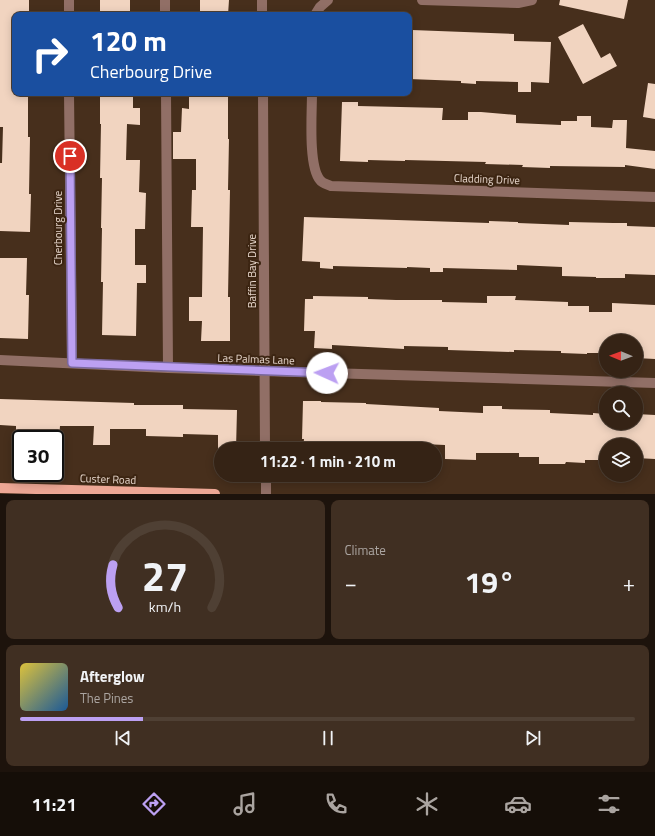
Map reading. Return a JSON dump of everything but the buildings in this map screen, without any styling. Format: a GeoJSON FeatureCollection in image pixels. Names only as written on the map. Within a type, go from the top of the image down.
{"type":"FeatureCollection","features":[{"type":"Feature","properties":{"kind":"main road","name":"Custer Road"},"geometry":{"type":"LineString","coordinates":[[0,488],[215,494]]}},
{"type":"Feature","properties":{"kind":"street"},"geometry":{"type":"LineString","coordinates":[[68,0],[69,12]]}},
{"type":"Feature","properties":{"kind":"street"},"geometry":{"type":"LineString","coordinates":[[165,0],[165,12]]}},
{"type":"Feature","properties":{"kind":"street"},"geometry":{"type":"LineString","coordinates":[[262,0],[262,12]]}},
{"type":"Feature","properties":{"kind":"street"},"geometry":{"type":"LineString","coordinates":[[317,11],[328,0]]}},
{"type":"Feature","properties":{"kind":"street"},"geometry":{"type":"LineString","coordinates":[[422,0],[518,2],[532,0]]}},
{"type":"Feature","properties":{"kind":"street","name":"Cherbourg Drive"},"geometry":{"type":"LineString","coordinates":[[69,96],[72,363]]}},
{"type":"Feature","properties":{"kind":"street"},"geometry":{"type":"LineString","coordinates":[[166,96],[168,368]]}},
{"type":"Feature","properties":{"kind":"street","name":"Baffin Bay Drive"},"geometry":{"type":"LineString","coordinates":[[263,96],[265,442]]}},
{"type":"Feature","properties":{"kind":"street","name":"Cladding Drive"},"geometry":{"type":"LineString","coordinates":[[312,96],[312,158],[320,180],[331,186],[655,197]]}},
{"type":"Feature","properties":{"kind":"street","name":"Las Palmas Lane"},"geometry":{"type":"LineString","coordinates":[[0,360],[168,368],[655,383]]}},
{"type":"Feature","properties":{"kind":"street"},"geometry":{"type":"LineString","coordinates":[[266,482],[266,494]]}},
{"type":"Feature","properties":{"kind":"route"},"geometry":{"type":"LineString","coordinates":[[70,156],[72,363],[168,368],[327,373]]}}]}
